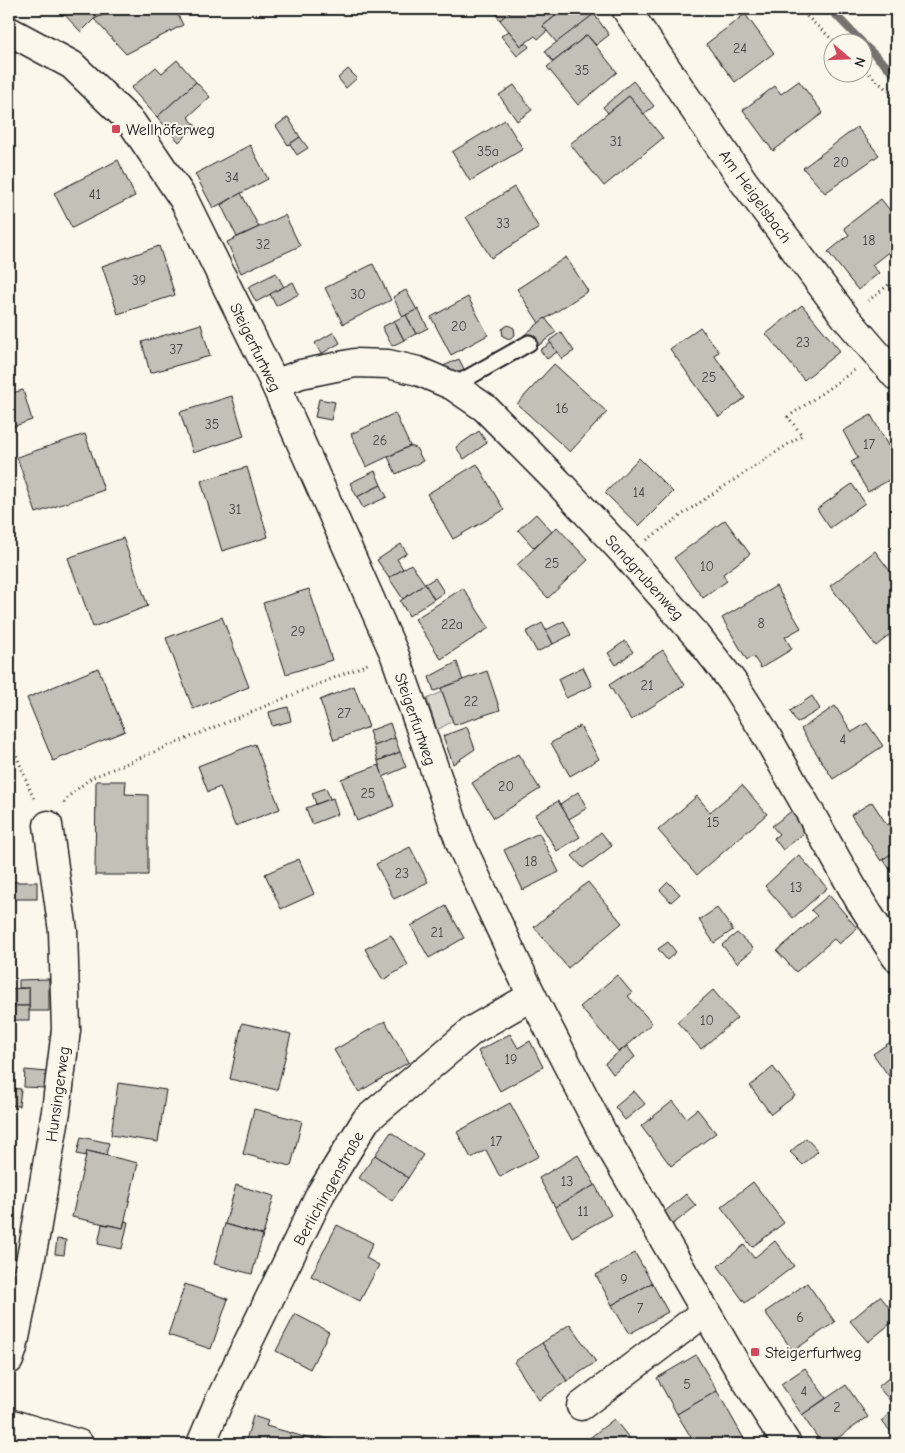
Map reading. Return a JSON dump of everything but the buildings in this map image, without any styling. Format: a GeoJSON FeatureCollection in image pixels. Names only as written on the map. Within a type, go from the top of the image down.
{"type":"FeatureCollection","features":[{"type":"Feature","properties":{"kind":"street","name":"Am Heigelsbach"},"geometry":{"type":"LineString","coordinates":[[626,9],[744,182],[846,318],[896,376]]}},
{"type":"Feature","properties":{"kind":"street","name":"Steigerfurtweg"},"geometry":{"type":"LineString","coordinates":[[9,31],[72,65],[132,123],[184,200],[275,384],[394,653],[461,845],[532,996],[602,1132],[737,1366],[787,1444]]}},
{"type":"Feature","properties":{"kind":"street","name":"Sandgrubenweg"},"geometry":{"type":"LineString","coordinates":[[275,384],[301,374],[355,363],[388,364],[418,371],[453,386],[485,408],[626,555],[697,636],[732,681],[762,728],[860,900],[896,957]]}},
{"type":"Feature","properties":{"kind":"street","name":"Hunsingerweg"},"geometry":{"type":"LineString","coordinates":[[9,1360],[13,1348],[38,1218],[56,1111],[66,1030],[63,931],[48,825]]}},
{"type":"Feature","properties":{"kind":"street","name":"Berlichingenstraße"},"geometry":{"type":"LineString","coordinates":[[201,1444],[217,1406],[321,1193],[366,1120],[474,1030],[532,996]]}},
{"type":"Feature","properties":{"kind":"street"},"geometry":{"type":"LineString","coordinates":[[581,1406],[705,1312]]}},
{"type":"Feature","properties":{"kind":"street"},"geometry":{"type":"LineString","coordinates":[[9,1423],[79,1444]]}},
{"type":"Feature","properties":{"kind":"lane"},"geometry":{"type":"LineString","coordinates":[[453,386],[528,343]]}},
{"type":"Feature","properties":{"kind":"path"},"geometry":{"type":"LineString","coordinates":[[800,9],[824,32]]}},
{"type":"Feature","properties":{"kind":"path"},"geometry":{"type":"LineString","coordinates":[[872,76],[896,98]]}},
{"type":"Feature","properties":{"kind":"path"},"geometry":{"type":"LineString","coordinates":[[846,318],[896,279]]}},
{"type":"Feature","properties":{"kind":"path"},"geometry":{"type":"LineString","coordinates":[[626,555],[690,509],[802,434],[788,416],[842,378]]}},
{"type":"Feature","properties":{"kind":"path"},"geometry":{"type":"LineString","coordinates":[[9,737],[32,795],[48,825],[69,796],[91,778],[394,653]]}},
{"type":"Feature","properties":{"kind":"shaded area"},"geometry":{"type":"Polygon","coordinates":[[[442,692],[453,721],[437,730],[427,699],[442,692]]]}},
{"type":"Feature","properties":{"kind":"waterway"},"geometry":{"type":"LineString","coordinates":[[830,9],[852,32]]}},
{"type":"Feature","properties":{"kind":"waterway"},"geometry":{"type":"LineString","coordinates":[[872,52],[896,75]]}},
{"type":"Feature","properties":{"kind":"place","name":"Wellhöferweg"},"geometry":{"type":"Point","coordinates":[116,129]}},
{"type":"Feature","properties":{"kind":"place","name":"Steigerfurtweg"},"geometry":{"type":"Point","coordinates":[755,1352]}}]}
